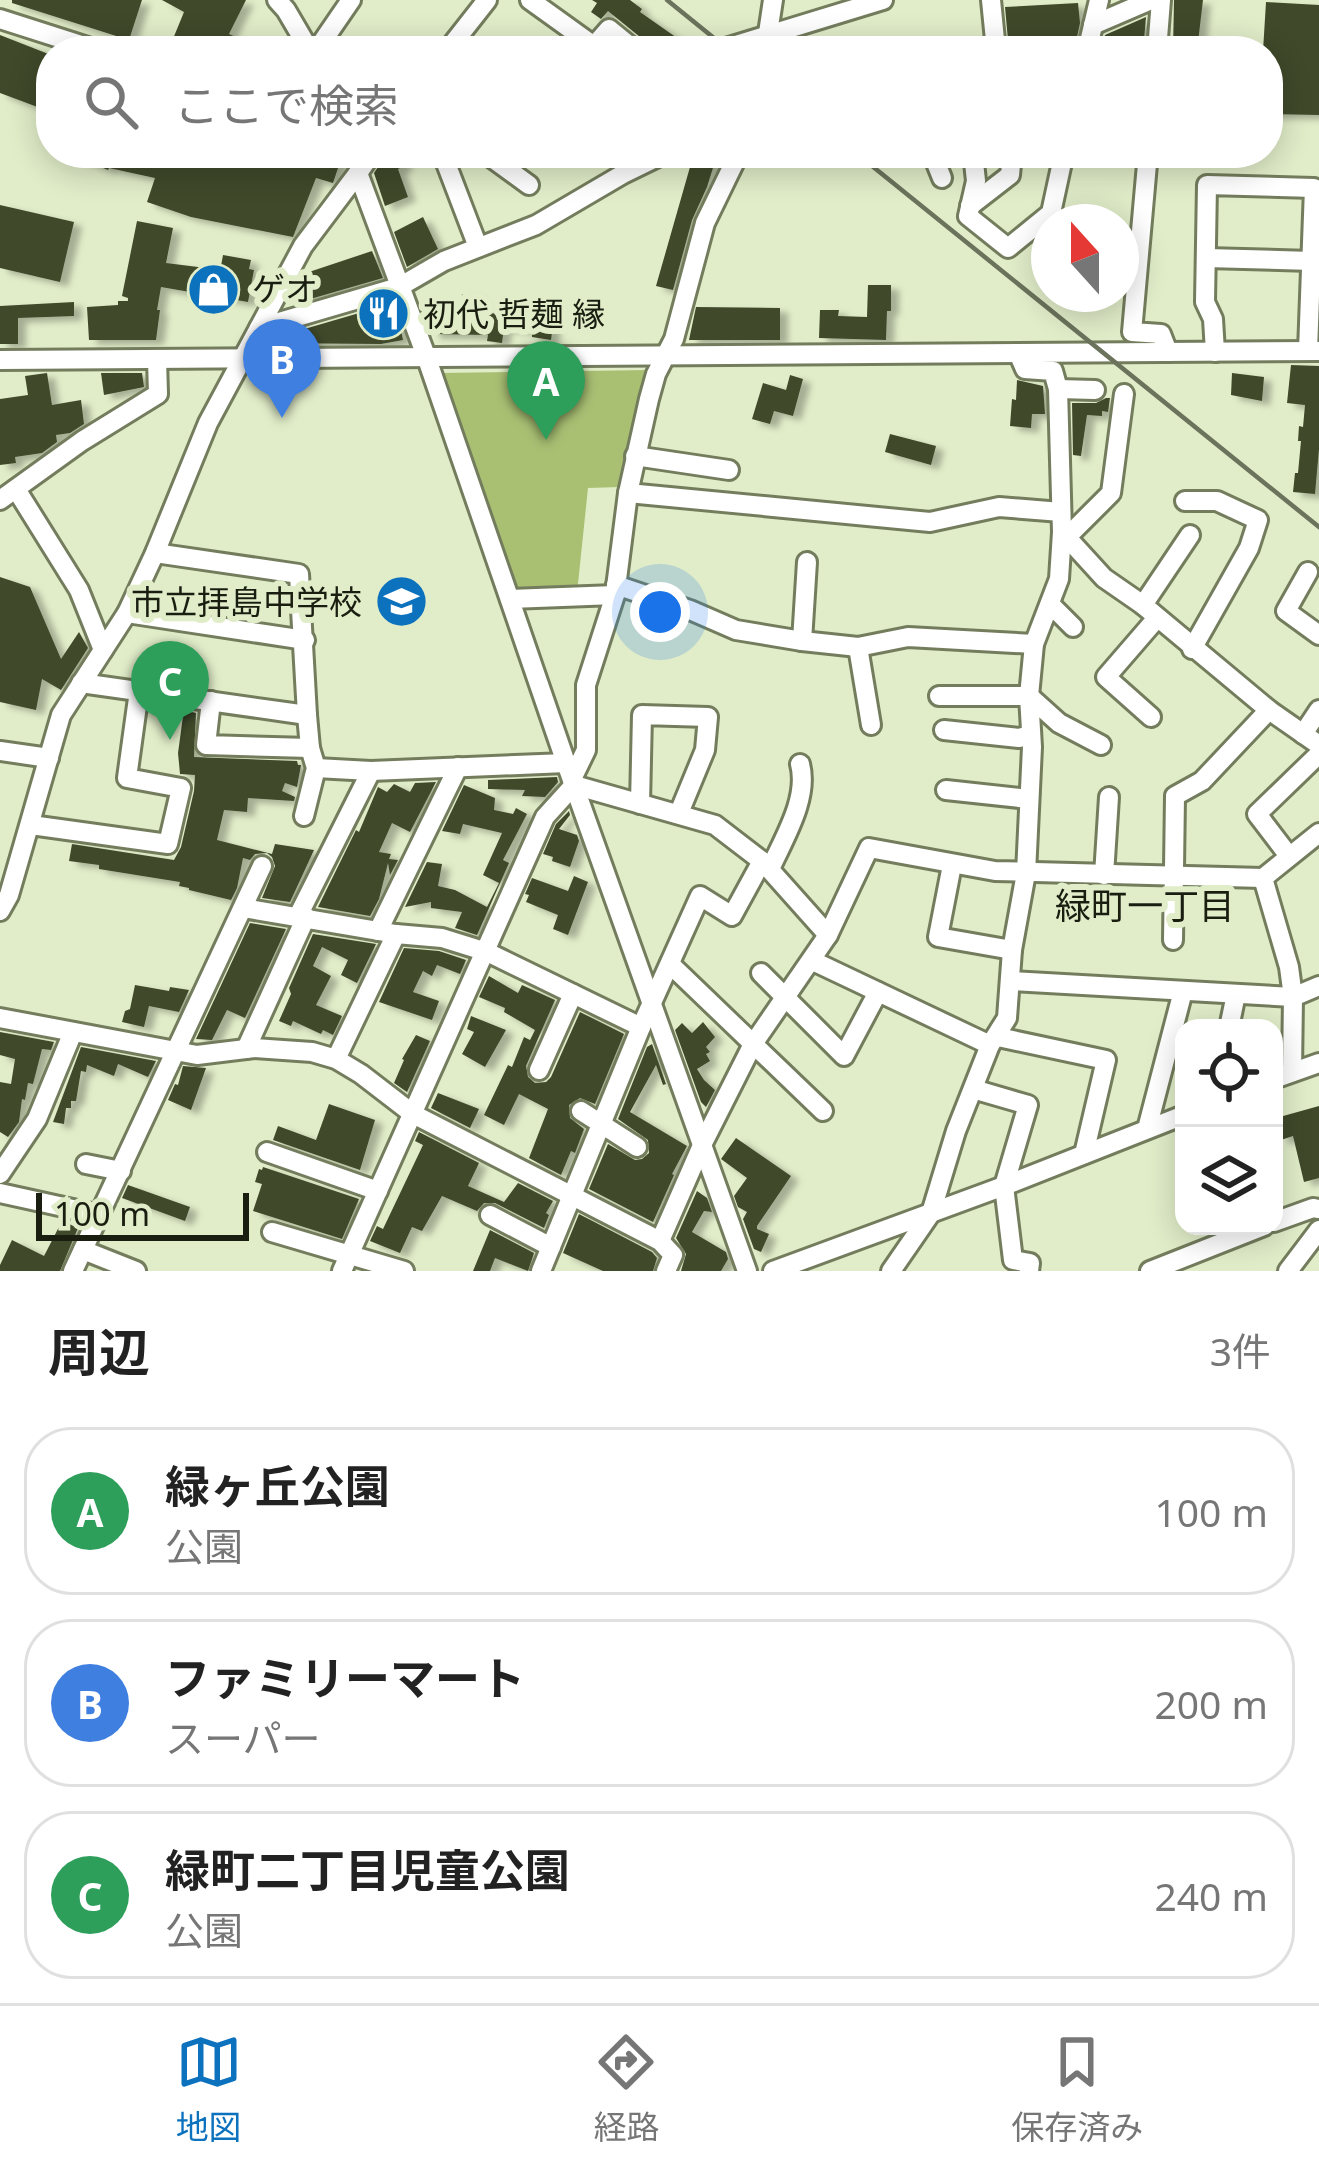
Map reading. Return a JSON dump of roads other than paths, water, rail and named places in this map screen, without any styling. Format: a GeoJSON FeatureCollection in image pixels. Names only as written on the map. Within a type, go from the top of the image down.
{"type":"FeatureCollection","features":[{"type":"Feature","properties":{"kind":"street"},"geometry":{"type":"LineString","coordinates":[[278,0],[303,36]]}},
{"type":"Feature","properties":{"kind":"street"},"geometry":{"type":"LineString","coordinates":[[324,36],[351,0]]}},
{"type":"Feature","properties":{"kind":"street"},"geometry":{"type":"LineString","coordinates":[[530,0],[580,36]]}},
{"type":"Feature","properties":{"kind":"street"},"geometry":{"type":"LineString","coordinates":[[753,0],[770,16]]}},
{"type":"Feature","properties":{"kind":"street"},"geometry":{"type":"LineString","coordinates":[[739,36],[770,16],[883,0]]}},
{"type":"Feature","properties":{"kind":"street"},"geometry":{"type":"LineString","coordinates":[[991,0],[995,36]]}},
{"type":"Feature","properties":{"kind":"street"},"geometry":{"type":"LineString","coordinates":[[1090,36],[1099,0]]}},
{"type":"Feature","properties":{"kind":"street"},"geometry":{"type":"LineString","coordinates":[[1093,25],[1151,0]]}},
{"type":"Feature","properties":{"kind":"street"},"geometry":{"type":"LineString","coordinates":[[1158,36],[1161,0]]}},
{"type":"Feature","properties":{"kind":"street"},"geometry":{"type":"LineString","coordinates":[[457,36],[481,2]]}},
{"type":"Feature","properties":{"kind":"street"},"geometry":{"type":"LineString","coordinates":[[0,19],[53,36]]}},
{"type":"Feature","properties":{"kind":"street"},"geometry":{"type":"LineString","coordinates":[[0,911],[31,825],[61,715],[127,613],[208,423],[303,247],[361,168]]}},
{"type":"Feature","properties":{"kind":"street"},"geometry":{"type":"LineString","coordinates":[[448,168],[478,247]]}},
{"type":"Feature","properties":{"kind":"street"},"geometry":{"type":"LineString","coordinates":[[506,168],[529,185]]}},
{"type":"Feature","properties":{"kind":"street"},"geometry":{"type":"LineString","coordinates":[[260,328],[399,287],[444,261],[536,225],[635,168]]}},
{"type":"Feature","properties":{"kind":"street"},"geometry":{"type":"LineString","coordinates":[[346,1262],[545,817],[586,750],[586,686],[615,590],[635,456],[656,374],[674,339],[705,223],[732,168]]}},
{"type":"Feature","properties":{"kind":"street"},"geometry":{"type":"LineString","coordinates":[[938,168],[942,178]]}},
{"type":"Feature","properties":{"kind":"street"},"geometry":{"type":"LineString","coordinates":[[975,168],[968,216],[1008,248],[1051,213],[1061,168]]}},
{"type":"Feature","properties":{"kind":"street"},"geometry":{"type":"LineString","coordinates":[[970,206],[1010,175],[1011,168]]}},
{"type":"Feature","properties":{"kind":"street"},"geometry":{"type":"LineString","coordinates":[[1147,168],[1132,332],[1161,334],[1168,352]]}},
{"type":"Feature","properties":{"kind":"street"},"geometry":{"type":"LineString","coordinates":[[358,172],[747,1271]]}},
{"type":"Feature","properties":{"kind":"street"},"geometry":{"type":"LineString","coordinates":[[0,360],[666,354],[1018,353],[1216,352],[1313,351],[1314,188],[1207,185],[1205,302],[1213,319],[1216,352]]}},
{"type":"Feature","properties":{"kind":"street"},"geometry":{"type":"LineString","coordinates":[[1206,258],[1312,261]]}},
{"type":"Feature","properties":{"kind":"street"},"geometry":{"type":"LineString","coordinates":[[891,1271],[931,1213],[956,1131],[1007,1018],[1012,950],[1026,873],[1034,644],[1059,579],[1064,527],[1058,388],[1053,371],[1025,368],[1018,353]]}},
{"type":"Feature","properties":{"kind":"street"},"geometry":{"type":"LineString","coordinates":[[103,650],[79,590],[8,494],[158,394],[158,359]]}},
{"type":"Feature","properties":{"kind":"street"},"geometry":{"type":"LineString","coordinates":[[1058,388],[1095,390]]}},
{"type":"Feature","properties":{"kind":"street"},"geometry":{"type":"LineString","coordinates":[[1064,527],[1111,494],[1124,394]]}},
{"type":"Feature","properties":{"kind":"street"},"geometry":{"type":"LineString","coordinates":[[635,456],[729,470]]}},
{"type":"Feature","properties":{"kind":"street"},"geometry":{"type":"LineString","coordinates":[[628,493],[931,522],[998,507],[1064,527],[1104,578],[1314,744]]}},
{"type":"Feature","properties":{"kind":"street"},"geometry":{"type":"LineString","coordinates":[[1185,501],[1217,501],[1258,520],[1249,548],[1192,649]]}},
{"type":"Feature","properties":{"kind":"street"},"geometry":{"type":"LineString","coordinates":[[1151,717],[1106,676],[1150,612],[1190,535]]}},
{"type":"Feature","properties":{"kind":"street"},"geometry":{"type":"LineString","coordinates":[[155,554],[299,574],[314,758],[304,816]]}},
{"type":"Feature","properties":{"kind":"street"},"geometry":{"type":"LineString","coordinates":[[802,641],[807,562]]}},
{"type":"Feature","properties":{"kind":"street"},"geometry":{"type":"LineString","coordinates":[[1308,572],[1286,611],[1319,635]]}},
{"type":"Feature","properties":{"kind":"street"},"geometry":{"type":"LineString","coordinates":[[510,599],[615,590],[690,610],[736,630],[858,647],[908,637],[1034,644]]}},
{"type":"Feature","properties":{"kind":"street"},"geometry":{"type":"LineString","coordinates":[[1050,604],[1073,627]]}},
{"type":"Feature","properties":{"kind":"street"},"geometry":{"type":"LineString","coordinates":[[127,613],[305,640]]}},
{"type":"Feature","properties":{"kind":"street"},"geometry":{"type":"LineString","coordinates":[[858,647],[871,725]]}},
{"type":"Feature","properties":{"kind":"street"},"geometry":{"type":"LineString","coordinates":[[81,682],[307,715]]}},
{"type":"Feature","properties":{"kind":"street"},"geometry":{"type":"LineString","coordinates":[[31,825],[168,844],[182,788],[127,778],[139,691]]}},
{"type":"Feature","properties":{"kind":"street"},"geometry":{"type":"LineString","coordinates":[[939,696],[1029,696],[1058,724],[1101,746]]}},
{"type":"Feature","properties":{"kind":"street"},"geometry":{"type":"LineString","coordinates":[[211,701],[206,746],[314,758],[371,771],[458,767],[571,776],[640,804],[715,825],[766,865],[828,935]]}},
{"type":"Feature","properties":{"kind":"street"},"geometry":{"type":"LineString","coordinates":[[1173,940],[1175,796],[1202,781],[1269,710]]}},
{"type":"Feature","properties":{"kind":"street"},"geometry":{"type":"LineString","coordinates":[[1289,856],[1257,814],[1314,744],[1319,710]]}},
{"type":"Feature","properties":{"kind":"street"},"geometry":{"type":"LineString","coordinates":[[640,804],[642,715],[708,718],[705,750],[680,812]]}},
{"type":"Feature","properties":{"kind":"street"},"geometry":{"type":"LineString","coordinates":[[944,730],[1019,738],[1030,735]]}},
{"type":"Feature","properties":{"kind":"street"},"geometry":{"type":"LineString","coordinates":[[0,751],[50,758]]}},
{"type":"Feature","properties":{"kind":"street"},"geometry":{"type":"LineString","coordinates":[[490,1216],[548,1264],[571,1195],[700,896],[732,916],[794,816],[804,780],[800,764]]}},
{"type":"Feature","properties":{"kind":"street"},"geometry":{"type":"LineString","coordinates":[[336,1058],[458,767]]}},
{"type":"Feature","properties":{"kind":"street"},"geometry":{"type":"LineString","coordinates":[[247,1049],[302,916],[371,771]]}},
{"type":"Feature","properties":{"kind":"street"},"geometry":{"type":"LineString","coordinates":[[946,790],[1029,799]]}},
{"type":"Feature","properties":{"kind":"street"},"geometry":{"type":"LineString","coordinates":[[1104,875],[1109,796]]}},
{"type":"Feature","properties":{"kind":"street"},"geometry":{"type":"LineString","coordinates":[[660,1240],[753,1044],[813,961],[869,848],[952,866],[1026,873],[1263,878],[1319,833]]}},
{"type":"Feature","properties":{"kind":"street"},"geometry":{"type":"LineString","coordinates":[[73,1271],[262,866]]}},
{"type":"Feature","properties":{"kind":"street"},"geometry":{"type":"LineString","coordinates":[[952,866],[938,937],[1012,950]]}},
{"type":"Feature","properties":{"kind":"street"},"geometry":{"type":"LineString","coordinates":[[1263,878],[1289,967],[1293,998],[1283,1076],[1319,1063]]}},
{"type":"Feature","properties":{"kind":"street"},"geometry":{"type":"LineString","coordinates":[[243,908],[442,938],[487,952],[641,1028]]}},
{"type":"Feature","properties":{"kind":"street"},"geometry":{"type":"LineString","coordinates":[[813,961],[994,1041],[1106,1060],[1084,1154]]}},
{"type":"Feature","properties":{"kind":"street"},"geometry":{"type":"LineString","coordinates":[[670,964],[823,1111]]}},
{"type":"Feature","properties":{"kind":"street"},"geometry":{"type":"LineString","coordinates":[[761,973],[844,1056],[878,992]]}},
{"type":"Feature","properties":{"kind":"street"},"geometry":{"type":"LineString","coordinates":[[1011,981],[1293,998],[1319,986]]}},
{"type":"Feature","properties":{"kind":"street"},"geometry":{"type":"LineString","coordinates":[[1148,1129],[1184,991]]}},
{"type":"Feature","properties":{"kind":"street"},"geometry":{"type":"LineString","coordinates":[[539,1070],[573,994]]}},
{"type":"Feature","properties":{"kind":"street"},"geometry":{"type":"LineString","coordinates":[[1231,1019],[1236,994]]}},
{"type":"Feature","properties":{"kind":"street"},"geometry":{"type":"LineString","coordinates":[[0,1018],[197,1055],[247,1049],[336,1058],[413,1114],[660,1240],[673,1256],[666,1271]]}},
{"type":"Feature","properties":{"kind":"street"},"geometry":{"type":"LineString","coordinates":[[0,1174],[37,1119],[73,1032]]}},
{"type":"Feature","properties":{"kind":"street"},"geometry":{"type":"LineString","coordinates":[[973,1089],[1028,1105],[1004,1186],[1013,1260],[1030,1263],[1029,1271]]}},
{"type":"Feature","properties":{"kind":"street"},"geometry":{"type":"LineString","coordinates":[[581,1111],[637,1147]]}},
{"type":"Feature","properties":{"kind":"street"},"geometry":{"type":"LineString","coordinates":[[773,1271],[1175,1118]]}},
{"type":"Feature","properties":{"kind":"street"},"geometry":{"type":"LineString","coordinates":[[267,1152],[378,1191]]}},
{"type":"Feature","properties":{"kind":"street"},"geometry":{"type":"LineString","coordinates":[[86,1164],[121,1171]]}},
{"type":"Feature","properties":{"kind":"street"},"geometry":{"type":"LineString","coordinates":[[0,1192],[100,1215]]}},
{"type":"Feature","properties":{"kind":"street"},"geometry":{"type":"LineString","coordinates":[[1283,1219],[1319,1209]]}},
{"type":"Feature","properties":{"kind":"street"},"geometry":{"type":"LineString","coordinates":[[1288,1271],[1319,1230]]}},
{"type":"Feature","properties":{"kind":"street"},"geometry":{"type":"LineString","coordinates":[[272,1232],[346,1262],[404,1271]]}},
{"type":"Feature","properties":{"kind":"street"},"geometry":{"type":"LineString","coordinates":[[1150,1271],[1217,1236]]}},
{"type":"Feature","properties":{"kind":"street"},"geometry":{"type":"LineString","coordinates":[[83,1250],[136,1271]]}},
{"type":"Feature","properties":{"kind":"railway"},"geometry":{"type":"LineString","coordinates":[[667,0],[711,36]]}},
{"type":"Feature","properties":{"kind":"railway"},"geometry":{"type":"LineString","coordinates":[[875,168],[1319,527]]}},
{"type":"Feature","properties":{"kind":"place","name":"ゲオ"},"geometry":{"type":"Point","coordinates":[213,289]}},
{"type":"Feature","properties":{"kind":"place","name":"初代 哲麺 縁"},"geometry":{"type":"Point","coordinates":[384,314]}},
{"type":"Feature","properties":{"kind":"place","name":"ファミリーマート"},"geometry":{"type":"Point","coordinates":[282,418]}},
{"type":"Feature","properties":{"kind":"place","name":"緑ヶ丘公園"},"geometry":{"type":"Point","coordinates":[546,440]}},
{"type":"Feature","properties":{"kind":"place","name":"市立拝島中学校"},"geometry":{"type":"Point","coordinates":[401,602]}},
{"type":"Feature","properties":{"kind":"place","name":"緑町二丁目児童公園"},"geometry":{"type":"Point","coordinates":[170,740]}},
{"type":"Feature","properties":{"kind":"district","name":"緑町一丁目"},"geometry":{"type":"Point","coordinates":[1145,906]}}]}
